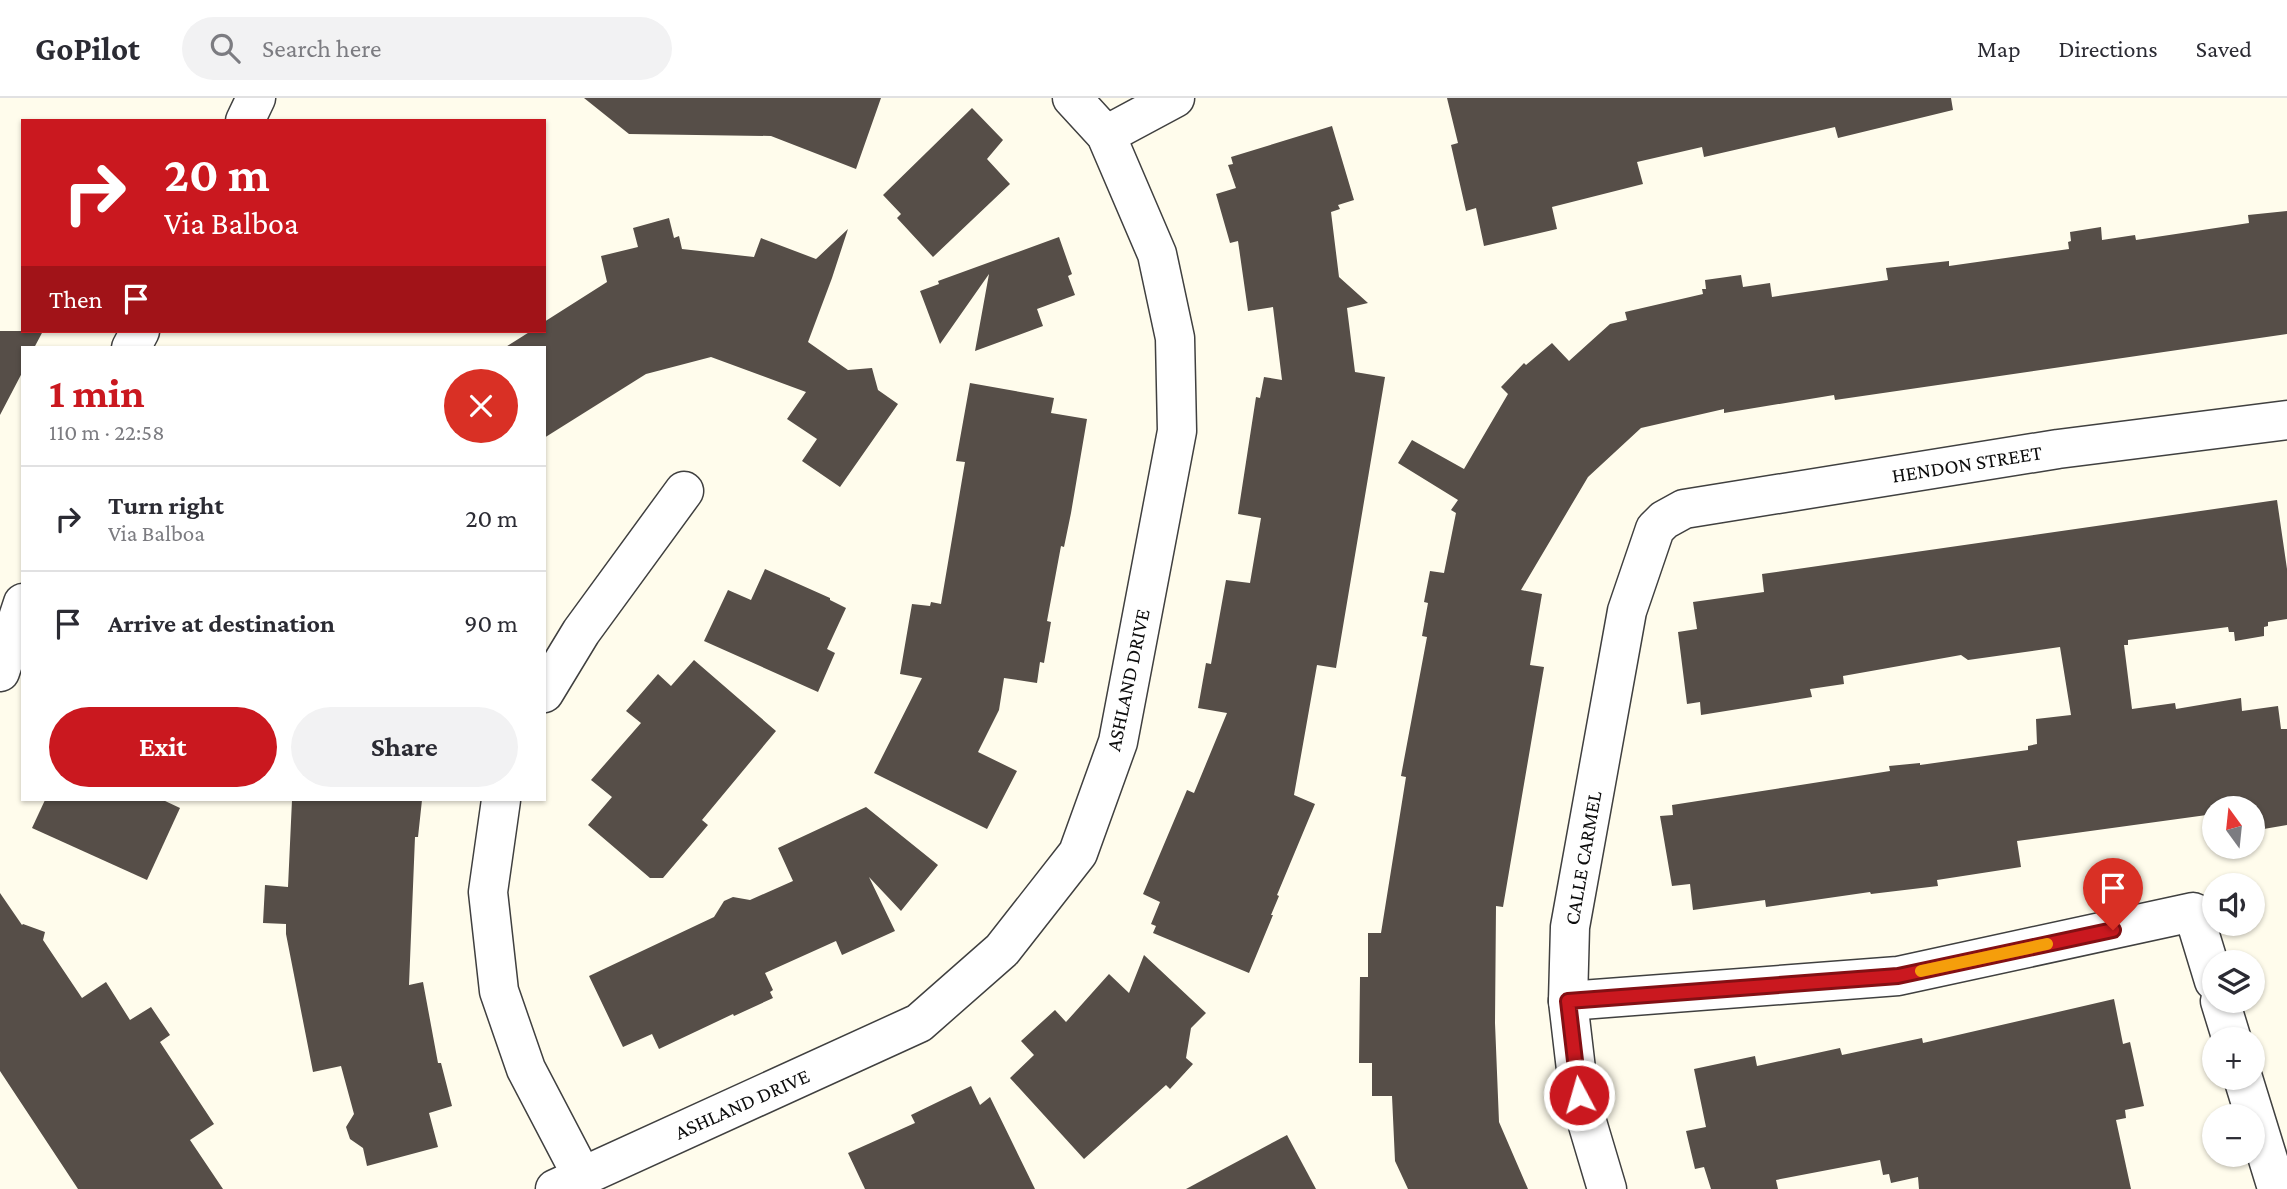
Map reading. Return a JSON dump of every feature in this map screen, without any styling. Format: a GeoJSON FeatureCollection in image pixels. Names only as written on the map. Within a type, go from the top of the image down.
{"type":"FeatureCollection","features":[{"type":"Feature","properties":{"kind":"street"},"geometry":{"type":"LineString","coordinates":[[246,119],[256,98]]}},
{"type":"Feature","properties":{"kind":"street","name":"ASHLAND DRIVE"},"geometry":{"type":"LineString","coordinates":[[569,1183],[919,1023],[1002,950],[1078,853],[1118,742],[1177,431],[1175,338],[1157,254],[1106,135],[1072,98]]}},
{"type":"Feature","properties":{"kind":"street"},"geometry":{"type":"LineString","coordinates":[[1106,135],[1175,98]]}},
{"type":"Feature","properties":{"kind":"street","name":"HENDON STREET"},"geometry":{"type":"LineString","coordinates":[[1655,529],[1664,520],[1684,509],[2058,449],[2287,420]]}},
{"type":"Feature","properties":{"kind":"street"},"geometry":{"type":"LineString","coordinates":[[546,690],[581,632],[684,491]]}},
{"type":"Feature","properties":{"kind":"street","name":"CALLE CARMEL"},"geometry":{"type":"LineString","coordinates":[[1606,1189],[1579,1095],[1568,1001],[1570,927],[1627,611],[1655,529]]}},
{"type":"Feature","properties":{"kind":"street"},"geometry":{"type":"LineString","coordinates":[[0,672],[21,609]]}},
{"type":"Feature","properties":{"kind":"street"},"geometry":{"type":"LineString","coordinates":[[501,801],[488,892],[499,991],[569,1183]]}},
{"type":"Feature","properties":{"kind":"street"},"geometry":{"type":"LineString","coordinates":[[1568,1001],[1898,976],[2193,912],[2205,950]]}},
{"type":"Feature","properties":{"kind":"street"},"geometry":{"type":"LineString","coordinates":[[2247,1090],[2276,1185]]}},
{"type":"Feature","properties":{"kind":"building"},"geometry":{"type":"Polygon","coordinates":[[[584,98],[881,98],[856,169],[771,136],[629,134],[584,98]]]}},
{"type":"Feature","properties":{"kind":"building"},"geometry":{"type":"Polygon","coordinates":[[[1447,98],[1951,98],[1953,110],[1838,138],[1835,127],[1704,157],[1702,147],[1637,162],[1643,184],[1552,207],[1557,229],[1484,246],[1476,208],[1466,211],[1451,145],[1458,143],[1447,98]]]}},
{"type":"Feature","properties":{"kind":"building"},"geometry":{"type":"Polygon","coordinates":[[[972,108],[1003,140],[987,159],[1010,184],[933,257],[897,218],[901,214],[883,195],[972,108]]]}},
{"type":"Feature","properties":{"kind":"building"},"geometry":{"type":"Polygon","coordinates":[[[1332,126],[1354,200],[1338,205],[1340,209],[1331,212],[1339,277],[1368,303],[1347,308],[1355,372],[1385,377],[1336,668],[1317,665],[1294,795],[1315,804],[1277,895],[1279,896],[1273,915],[1249,973],[1153,933],[1156,926],[1151,924],[1160,902],[1143,894],[1187,790],[1194,793],[1227,713],[1198,708],[1206,663],[1211,664],[1226,580],[1250,583],[1261,518],[1238,514],[1256,397],[1260,398],[1264,377],[1282,380],[1273,307],[1248,311],[1238,241],[1230,243],[1216,194],[1236,188],[1228,165],[1233,164],[1231,157],[1332,126]]]}},
{"type":"Feature","properties":{"kind":"building"},"geometry":{"type":"Polygon","coordinates":[[[2287,211],[2287,334],[1835,400],[1834,395],[1724,413],[1724,409],[1641,428],[1588,477],[1521,590],[1542,594],[1530,665],[1544,667],[1503,907],[1496,906],[1495,1023],[1499,1122],[1528,1189],[1408,1189],[1395,1161],[1392,1096],[1372,1096],[1372,1063],[1359,1063],[1360,977],[1368,977],[1368,933],[1381,933],[1406,777],[1401,776],[1427,637],[1422,636],[1428,603],[1424,602],[1430,571],[1444,573],[1456,513],[1451,510],[1458,500],[1398,463],[1412,440],[1464,469],[1508,394],[1501,387],[1524,363],[1526,365],[1552,343],[1569,361],[1610,324],[1627,320],[1625,312],[1703,294],[1702,289],[1706,289],[1705,280],[1741,275],[1743,287],[1770,283],[1772,297],[1888,280],[1886,268],[1949,261],[1949,266],[2069,249],[2070,232],[2101,227],[2102,240],[2135,235],[2136,240],[2249,223],[2248,215],[2287,211]]]}},
{"type":"Feature","properties":{"kind":"building"},"geometry":{"type":"Polygon","coordinates":[[[669,218],[674,238],[679,236],[682,249],[754,257],[761,238],[816,259],[848,229],[808,342],[848,370],[872,368],[878,390],[898,404],[840,487],[802,461],[817,439],[787,419],[806,392],[711,357],[646,374],[546,437],[546,346],[507,346],[528,333],[546,333],[546,321],[607,282],[601,256],[638,247],[633,228],[669,218]]]}},
{"type":"Feature","properties":{"kind":"building"},"geometry":{"type":"Polygon","coordinates":[[[1059,237],[1072,274],[1068,276],[1075,295],[1037,309],[1043,326],[975,351],[989,274],[940,344],[920,291],[939,284],[938,281],[1059,237]]]}},
{"type":"Feature","properties":{"kind":"building"},"geometry":{"type":"Polygon","coordinates":[[[0,331],[42,333],[35,346],[21,346],[21,375],[0,415],[0,331]]]}},
{"type":"Feature","properties":{"kind":"building"},"geometry":{"type":"Polygon","coordinates":[[[970,383],[1054,398],[1051,413],[1087,419],[1071,513],[1064,547],[1061,546],[1047,621],[1051,622],[1044,663],[1040,662],[1037,683],[1004,678],[999,710],[978,752],[1017,771],[987,829],[874,773],[922,678],[900,674],[912,604],[941,604],[965,462],[956,461],[970,383]]]}},
{"type":"Feature","properties":{"kind":"building"},"geometry":{"type":"Polygon","coordinates":[[[2277,500],[2287,569],[2287,619],[2268,622],[2268,626],[2264,627],[2264,636],[2235,641],[2234,632],[2229,632],[2228,627],[2128,640],[2128,645],[2124,645],[2132,709],[2175,703],[2176,709],[2241,698],[2242,711],[2278,706],[2281,729],[2287,729],[2287,825],[2265,829],[2265,796],[2202,796],[2202,816],[2017,841],[2021,867],[1937,880],[1938,886],[1870,892],[1766,907],[1765,900],[1693,910],[1690,884],[1672,886],[1660,816],[1673,815],[1672,805],[1890,771],[1889,766],[1920,765],[2028,750],[2028,746],[2037,744],[2036,719],[2071,715],[2060,647],[1968,660],[1961,655],[1843,676],[1844,684],[1810,689],[1812,697],[1701,715],[1700,702],[1687,704],[1678,632],[1697,629],[1693,602],[1764,592],[1762,574],[2277,500]]]}},
{"type":"Feature","properties":{"kind":"building"},"geometry":{"type":"Polygon","coordinates":[[[765,569],[846,608],[827,649],[835,653],[818,692],[704,641],[728,590],[751,600],[765,569]]]}},
{"type":"Feature","properties":{"kind":"building"},"geometry":{"type":"Polygon","coordinates":[[[694,660],[776,731],[702,820],[708,825],[663,878],[650,878],[588,825],[612,797],[591,780],[641,723],[626,711],[658,674],[671,686],[694,660]]]}},
{"type":"Feature","properties":{"kind":"building"},"geometry":{"type":"Polygon","coordinates":[[[45,801],[165,801],[180,808],[147,880],[32,828],[45,801]]]}},
{"type":"Feature","properties":{"kind":"building"},"geometry":{"type":"Polygon","coordinates":[[[292,801],[422,801],[418,837],[415,837],[409,985],[423,982],[438,1063],[441,1063],[452,1106],[429,1113],[438,1147],[367,1166],[363,1148],[350,1139],[346,1127],[354,1114],[341,1066],[313,1072],[286,924],[263,923],[265,885],[288,887],[292,801]]]}},
{"type":"Feature","properties":{"kind":"building"},"geometry":{"type":"Polygon","coordinates":[[[866,807],[938,865],[901,911],[869,877],[895,931],[842,955],[836,941],[765,973],[773,990],[770,992],[773,998],[659,1049],[652,1034],[623,1047],[589,976],[714,917],[724,901],[733,897],[750,900],[793,881],[778,848],[866,807]]]}},
{"type":"Feature","properties":{"kind":"building"},"geometry":{"type":"Polygon","coordinates":[[[0,893],[22,925],[45,932],[43,940],[82,998],[106,982],[130,1020],[151,1007],[170,1035],[160,1042],[214,1124],[190,1140],[223,1189],[78,1189],[0,1071],[0,893]]]}},
{"type":"Feature","properties":{"kind":"building"},"geometry":{"type":"Polygon","coordinates":[[[1144,955],[1206,1013],[1191,1028],[1186,1058],[1193,1064],[1170,1089],[1166,1085],[1084,1159],[1010,1078],[1034,1055],[1021,1041],[1055,1010],[1066,1022],[1109,974],[1129,993],[1144,955]]]}},
{"type":"Feature","properties":{"kind":"building"},"geometry":{"type":"Polygon","coordinates":[[[2114,999],[2123,1044],[2130,1042],[2144,1106],[2125,1110],[2126,1118],[2116,1120],[2131,1189],[1919,1189],[1918,1177],[1891,1183],[1889,1174],[1883,1175],[1880,1160],[1776,1180],[1778,1189],[1711,1189],[1704,1167],[1695,1169],[1686,1131],[1706,1127],[1694,1069],[1755,1056],[1757,1066],[1840,1048],[1842,1055],[1922,1038],[1923,1043],[2114,999]]]}},
{"type":"Feature","properties":{"kind":"building"},"geometry":{"type":"Polygon","coordinates":[[[971,1086],[980,1105],[990,1097],[1035,1189],[865,1189],[848,1153],[915,1123],[911,1115],[971,1086]]]}},
{"type":"Feature","properties":{"kind":"building"},"geometry":{"type":"Polygon","coordinates":[[[1287,1135],[1316,1189],[1186,1189],[1287,1135]]]}},
{"type":"Feature","properties":{"kind":"slow traffic"},"geometry":{"type":"LineString","coordinates":[[1921,971],[2047,944]]}},
{"type":"Feature","properties":{"kind":"route"},"geometry":{"type":"LineString","coordinates":[[1579,1095],[1568,1001],[1898,976],[2113,930]]}}]}
